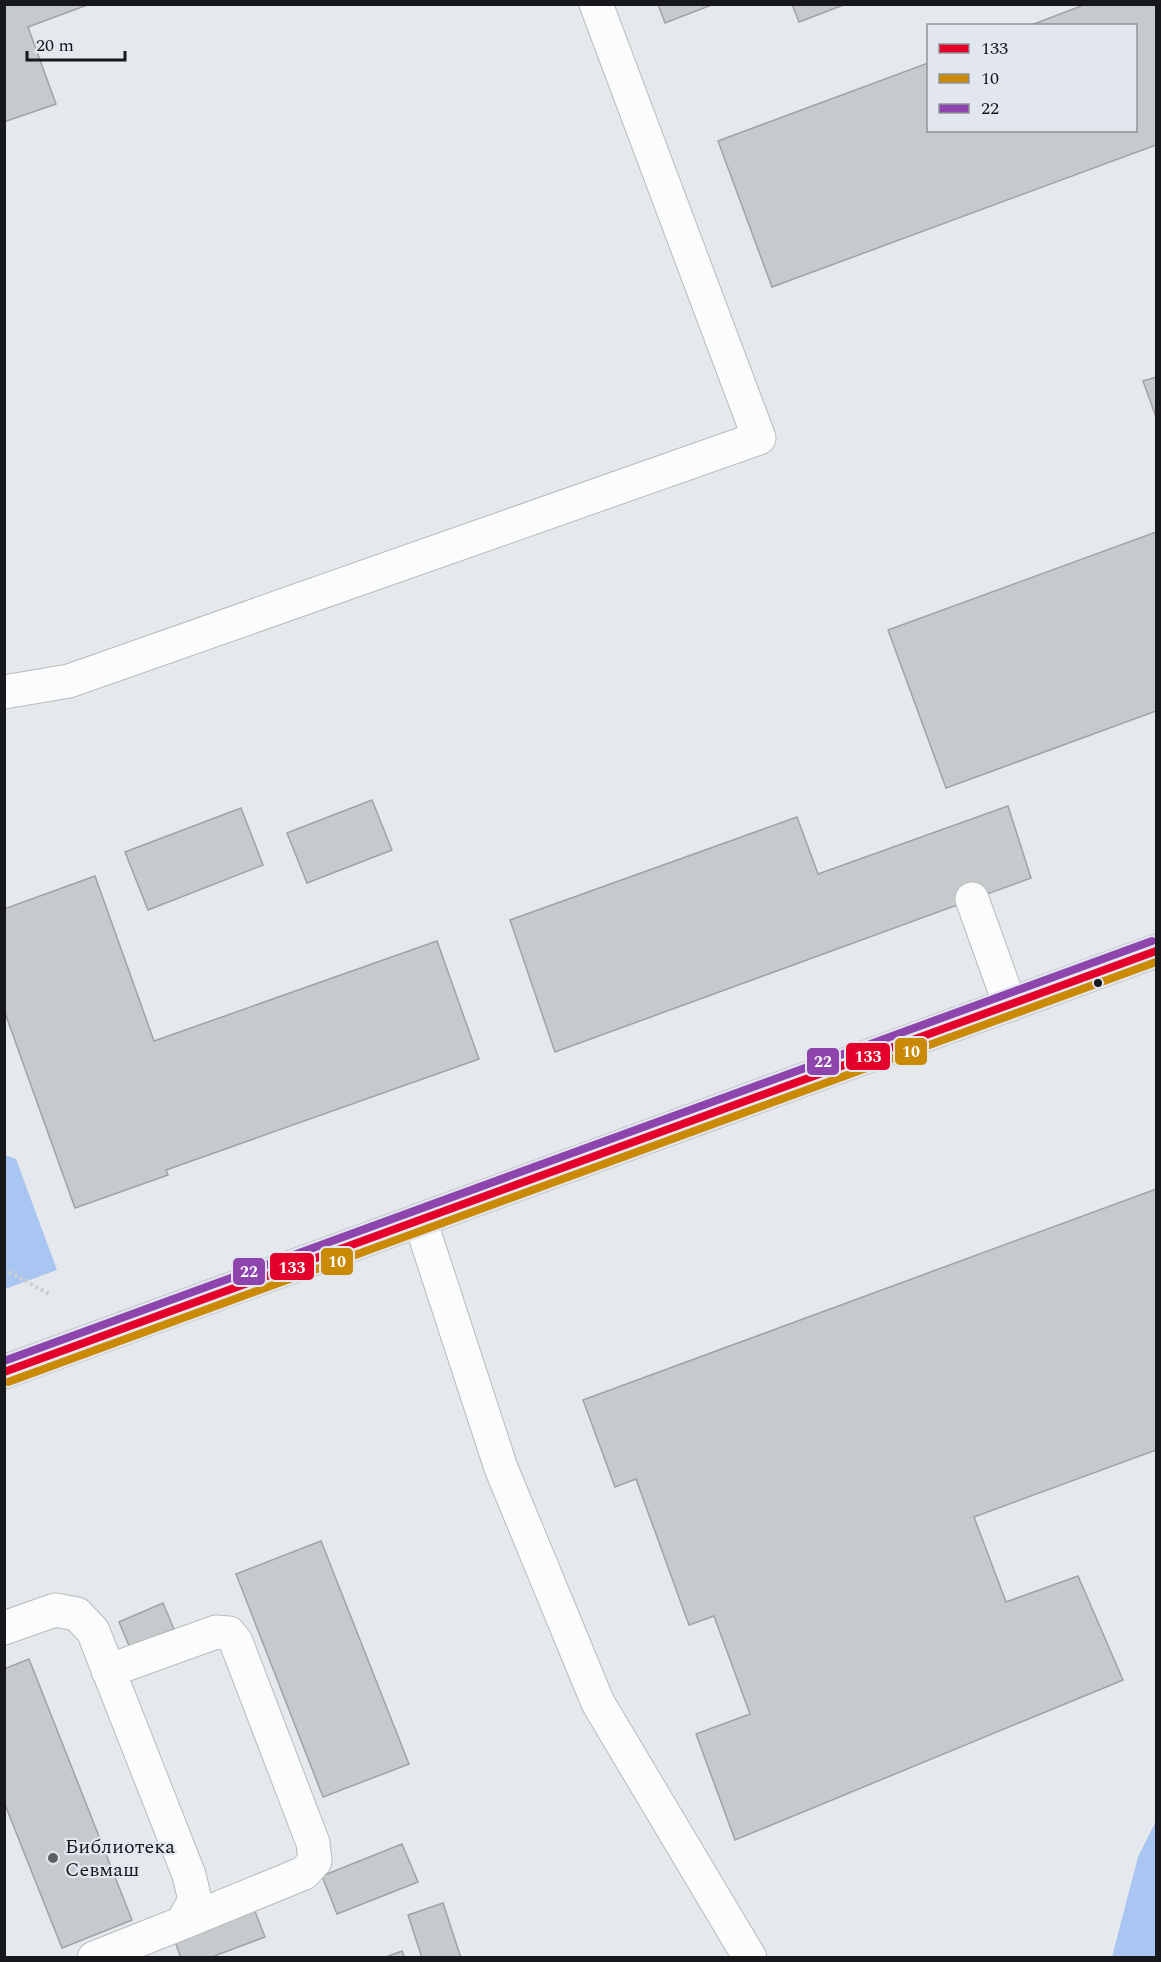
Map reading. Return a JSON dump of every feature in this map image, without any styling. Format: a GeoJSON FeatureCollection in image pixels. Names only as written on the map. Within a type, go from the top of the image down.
{"type":"FeatureCollection","features":[{"type":"Feature","properties":{"kind":"main road"},"geometry":{"type":"LineString","coordinates":[[4,1372],[1156,951]]}},
{"type":"Feature","properties":{"kind":"lane"},"geometry":{"type":"LineString","coordinates":[[4,692],[69,681],[759,438],[596,4]]}},
{"type":"Feature","properties":{"kind":"lane"},"geometry":{"type":"LineString","coordinates":[[972,899],[1010,1005]]}},
{"type":"Feature","properties":{"kind":"lane"},"geometry":{"type":"LineString","coordinates":[[420,1220],[501,1468],[598,1703],[750,1958]]}},
{"type":"Feature","properties":{"kind":"lane"},"geometry":{"type":"LineString","coordinates":[[4,1629],[55,1610],[78,1614],[93,1631],[189,1875],[195,1900],[182,1923]]}},
{"type":"Feature","properties":{"kind":"lane"},"geometry":{"type":"LineString","coordinates":[[94,1958],[304,1873],[315,1861],[313,1843],[236,1642],[229,1633],[216,1632],[108,1671]]}},
{"type":"Feature","properties":{"kind":"path"},"geometry":{"type":"LineString","coordinates":[[4,1269],[51,1295]]}},
{"type":"Feature","properties":{"kind":"shaded area"},"geometry":{"type":"Polygon","coordinates":[[[5,1155],[16,1159],[57,1270],[5,1289],[5,1155]]]}},
{"type":"Feature","properties":{"kind":"shaded area"},"geometry":{"type":"Polygon","coordinates":[[[1156,1821],[1156,1957],[1112,1957],[1138,1857],[1156,1821]]]}},
{"type":"Feature","properties":{"kind":"building"},"geometry":{"type":"Polygon","coordinates":[[[4,4],[90,4],[28,27],[56,104],[4,122],[4,4]]]}},
{"type":"Feature","properties":{"kind":"building"},"geometry":{"type":"Polygon","coordinates":[[[658,4],[714,4],[665,23],[658,4]]]}},
{"type":"Feature","properties":{"kind":"building"},"geometry":{"type":"Polygon","coordinates":[[[792,4],[846,4],[799,22],[792,4]]]}},
{"type":"Feature","properties":{"kind":"building"},"geometry":{"type":"Polygon","coordinates":[[[1086,4],[1156,4],[1156,145],[772,287],[718,141],[927,63],[927,132],[1137,132],[1137,24],[1034,24],[1086,4]]]}},
{"type":"Feature","properties":{"kind":"building"},"geometry":{"type":"Polygon","coordinates":[[[1156,377],[1156,417],[1143,381],[1156,377]]]}},
{"type":"Feature","properties":{"kind":"building"},"geometry":{"type":"Polygon","coordinates":[[[1156,532],[1156,711],[946,788],[888,630],[1156,532]]]}},
{"type":"Feature","properties":{"kind":"building"},"geometry":{"type":"Polygon","coordinates":[[[372,800],[392,850],[307,883],[287,833],[372,800]]]}},
{"type":"Feature","properties":{"kind":"building"},"geometry":{"type":"Polygon","coordinates":[[[1008,806],[1031,878],[555,1052],[510,920],[797,817],[818,874],[1008,806]]]}},
{"type":"Feature","properties":{"kind":"building"},"geometry":{"type":"Polygon","coordinates":[[[241,808],[263,865],[148,910],[125,852],[241,808]]]}},
{"type":"Feature","properties":{"kind":"building"},"geometry":{"type":"Polygon","coordinates":[[[95,876],[154,1041],[437,941],[479,1059],[166,1170],[168,1175],[75,1208],[4,1010],[4,909],[95,876]]]}},
{"type":"Feature","properties":{"kind":"building"},"geometry":{"type":"Polygon","coordinates":[[[1156,1189],[1156,1450],[974,1517],[1006,1602],[1078,1576],[1123,1680],[735,1840],[696,1734],[750,1714],[714,1616],[689,1625],[636,1479],[615,1487],[583,1400],[1156,1189]]]}},
{"type":"Feature","properties":{"kind":"building"},"geometry":{"type":"Polygon","coordinates":[[[321,1541],[409,1764],[323,1797],[236,1574],[321,1541]]]}},
{"type":"Feature","properties":{"kind":"building"},"geometry":{"type":"Polygon","coordinates":[[[163,1603],[174,1629],[130,1648],[119,1622],[163,1603]]]}},
{"type":"Feature","properties":{"kind":"building"},"geometry":{"type":"Polygon","coordinates":[[[29,1659],[132,1920],[62,1948],[4,1802],[4,1669],[29,1659]]]}},
{"type":"Feature","properties":{"kind":"building"},"geometry":{"type":"Polygon","coordinates":[[[402,1844],[418,1882],[337,1914],[322,1876],[402,1844]]]}},
{"type":"Feature","properties":{"kind":"building"},"geometry":{"type":"Polygon","coordinates":[[[443,1903],[461,1958],[422,1958],[408,1915],[443,1903]]]}},
{"type":"Feature","properties":{"kind":"building"},"geometry":{"type":"Polygon","coordinates":[[[254,1909],[265,1937],[209,1958],[181,1958],[174,1939],[254,1909]]]}},
{"type":"Feature","properties":{"kind":"building"},"geometry":{"type":"Polygon","coordinates":[[[402,1951],[405,1958],[383,1958],[402,1951]]]}},
{"type":"Feature","properties":{"kind":"transit line","name":"22"},"geometry":{"type":"LineString","coordinates":[[4,1361],[1152,941]]}},
{"type":"Feature","properties":{"kind":"transit line","name":"133"},"geometry":{"type":"LineString","coordinates":[[4,1372],[1156,951]]}},
{"type":"Feature","properties":{"kind":"transit line","name":"10"},"geometry":{"type":"LineString","coordinates":[[8,1382],[1156,962]]}},
{"type":"Feature","properties":{"kind":"place","name":"Библиотека Севмаш"},"geometry":{"type":"Point","coordinates":[53,1858]}}]}
